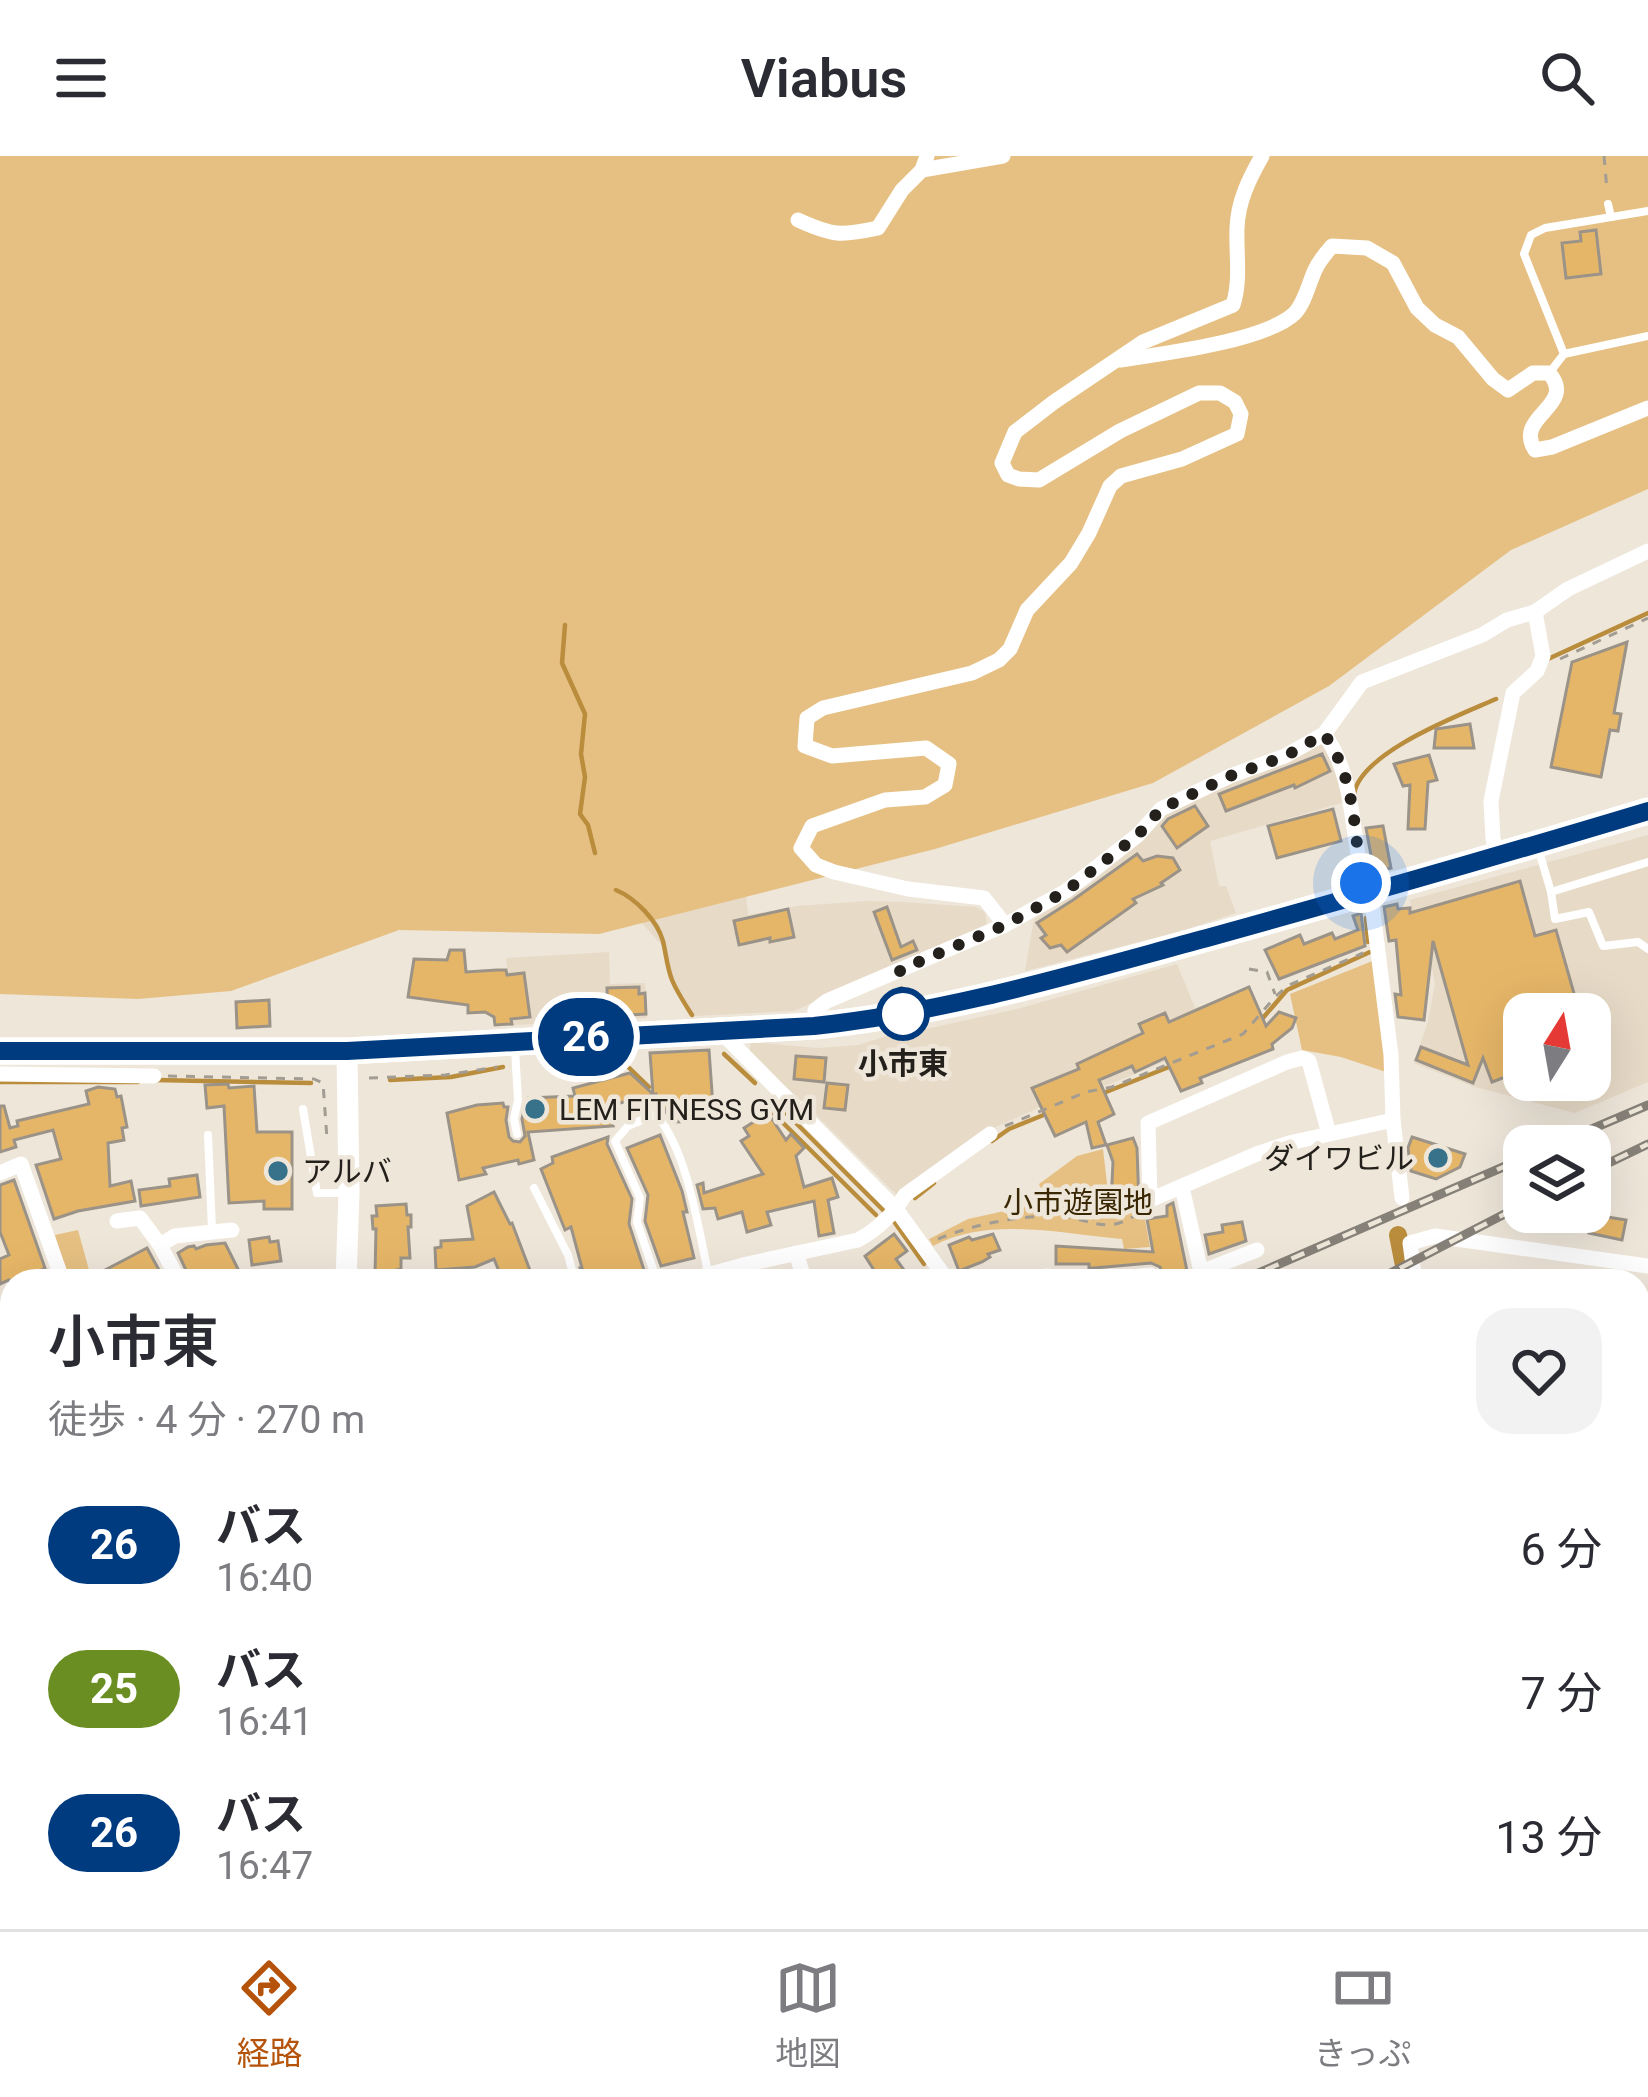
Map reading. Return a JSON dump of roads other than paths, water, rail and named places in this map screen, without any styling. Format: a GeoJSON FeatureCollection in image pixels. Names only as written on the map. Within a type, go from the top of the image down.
{"type":"FeatureCollection","features":[{"type":"Feature","properties":{"kind":"highway"},"geometry":{"type":"LineString","coordinates":[[0,1051],[512,1053],[875,1020],[1018,990],[1648,811]]}},
{"type":"Feature","properties":{"kind":"main road"},"geometry":{"type":"LineString","coordinates":[[347,1051],[347,1269]]}},
{"type":"Feature","properties":{"kind":"street"},"geometry":{"type":"LineString","coordinates":[[798,220],[826,233],[848,235],[878,228],[924,163],[1003,156]]}},
{"type":"Feature","properties":{"kind":"street"},"geometry":{"type":"LineString","coordinates":[[1005,925],[984,898],[908,889],[834,872],[807,858],[801,848],[812,826],[885,800],[925,797],[945,785],[950,764],[926,748],[832,756],[805,746],[808,718],[823,708],[972,673],[999,660],[1010,650],[1027,610],[1071,563],[1111,486],[1121,476],[1182,460],[1237,434],[1241,414],[1235,402],[1220,393],[1199,393],[1120,431],[1040,480],[1008,475],[1002,463],[1015,433],[1054,402],[1157,335],[1233,305],[1237,223],[1249,178],[1262,156]]}},
{"type":"Feature","properties":{"kind":"street"},"geometry":{"type":"LineString","coordinates":[[1118,360],[1208,346],[1284,320],[1298,310],[1331,246],[1367,248],[1394,263],[1417,308],[1458,337],[1493,379],[1508,389],[1533,373],[1549,373],[1557,382],[1557,395],[1530,432],[1535,450],[1648,408]]}},
{"type":"Feature","properties":{"kind":"street"},"geometry":{"type":"LineString","coordinates":[[814,1026],[815,1010],[827,1001],[1005,925],[1066,891],[1138,835],[1161,809],[1286,756],[1324,734],[1361,682],[1535,612],[1568,589],[1648,551]]}},
{"type":"Feature","properties":{"kind":"street"},"geometry":{"type":"LineString","coordinates":[[1498,856],[1491,801],[1513,693],[1538,671],[1543,656],[1535,612]]}},
{"type":"Feature","properties":{"kind":"street"},"geometry":{"type":"LineString","coordinates":[[1324,734],[1348,783],[1361,883],[1372,904],[1402,1198]]}},
{"type":"Feature","properties":{"kind":"street"},"geometry":{"type":"LineString","coordinates":[[720,1031],[940,1269]]}},
{"type":"Feature","properties":{"kind":"street"},"geometry":{"type":"LineString","coordinates":[[1328,1134],[1309,1061],[1287,1062],[1148,1123],[1150,1200],[1258,1153],[1393,1120]]}},
{"type":"Feature","properties":{"kind":"street"},"geometry":{"type":"LineString","coordinates":[[0,1073],[154,1076]]}},
{"type":"Feature","properties":{"kind":"street"},"geometry":{"type":"LineString","coordinates":[[725,1269],[858,1240],[874,1231],[905,1196],[990,1134]]}},
{"type":"Feature","properties":{"kind":"street"},"geometry":{"type":"LineString","coordinates":[[0,1173],[21,1164],[59,1269]]}},
{"type":"Feature","properties":{"kind":"street"},"geometry":{"type":"LineString","coordinates":[[1182,1187],[1200,1269]]}},
{"type":"Feature","properties":{"kind":"street"},"geometry":{"type":"LineString","coordinates":[[117,1221],[140,1218],[173,1269]]}},
{"type":"Feature","properties":{"kind":"street"},"geometry":{"type":"LineString","coordinates":[[160,1245],[175,1236],[232,1229]]}},
{"type":"Feature","properties":{"kind":"street"},"geometry":{"type":"LineString","coordinates":[[1413,1269],[1410,1243],[1435,1236],[1648,1266]]}},
{"type":"Feature","properties":{"kind":"street"},"geometry":{"type":"LineString","coordinates":[[1209,1269],[1257,1250]]}},
{"type":"Feature","properties":{"kind":"street"},"geometry":{"type":"LineString","coordinates":[[796,1252],[801,1269]]}},
{"type":"Feature","properties":{"kind":"lane"},"geometry":{"type":"LineString","coordinates":[[1609,204],[1611,217]]}},
{"type":"Feature","properties":{"kind":"lane"},"geometry":{"type":"LineString","coordinates":[[1564,355],[1524,254],[1531,235],[1545,228],[1648,211]]}},
{"type":"Feature","properties":{"kind":"lane"},"geometry":{"type":"LineString","coordinates":[[1549,373],[1564,355],[1648,337]]}},
{"type":"Feature","properties":{"kind":"lane"},"geometry":{"type":"LineString","coordinates":[[1538,843],[1556,919],[1589,912],[1603,946],[1638,942],[1648,949]]}},
{"type":"Feature","properties":{"kind":"lane"},"geometry":{"type":"LineString","coordinates":[[1551,892],[1648,862]]}},
{"type":"Feature","properties":{"kind":"lane"},"geometry":{"type":"LineString","coordinates":[[512,1053],[517,1134]]}},
{"type":"Feature","properties":{"kind":"lane"},"geometry":{"type":"LineString","coordinates":[[304,1109],[317,1193],[350,1193]]}},
{"type":"Feature","properties":{"kind":"lane"},"geometry":{"type":"LineString","coordinates":[[654,1269],[637,1222],[640,1198],[615,1141],[628,1126],[656,1114],[666,1127],[686,1179],[707,1269]]}},
{"type":"Feature","properties":{"kind":"lane"},"geometry":{"type":"LineString","coordinates":[[208,1135],[212,1231]]}},
{"type":"Feature","properties":{"kind":"lane"},"geometry":{"type":"LineString","coordinates":[[535,1188],[572,1269]]}},
{"type":"Feature","properties":{"kind":"waterway"},"geometry":{"type":"LineString","coordinates":[[1548,659],[1648,613]]}},
{"type":"Feature","properties":{"kind":"waterway"},"geometry":{"type":"LineString","coordinates":[[565,625],[562,663],[585,714],[580,814],[595,853]]}},
{"type":"Feature","properties":{"kind":"waterway"},"geometry":{"type":"LineString","coordinates":[[1354,794],[1374,764],[1393,750],[1496,699]]}},
{"type":"Feature","properties":{"kind":"waterway"},"geometry":{"type":"LineString","coordinates":[[616,890],[638,904],[656,925],[672,980],[692,1015]]}},
{"type":"Feature","properties":{"kind":"waterway"},"geometry":{"type":"LineString","coordinates":[[1366,918],[1368,942]]}},
{"type":"Feature","properties":{"kind":"waterway"},"geometry":{"type":"LineString","coordinates":[[1262,1019],[1287,990],[1370,952]]}},
{"type":"Feature","properties":{"kind":"waterway"},"geometry":{"type":"LineString","coordinates":[[724,1054],[755,1083]]}},
{"type":"Feature","properties":{"kind":"waterway"},"geometry":{"type":"LineString","coordinates":[[584,1056],[621,1060],[649,1087]]}},
{"type":"Feature","properties":{"kind":"waterway"},"geometry":{"type":"LineString","coordinates":[[1101,1094],[1174,1065]]}},
{"type":"Feature","properties":{"kind":"waterway"},"geometry":{"type":"LineString","coordinates":[[390,1080],[451,1077],[503,1067]]}},
{"type":"Feature","properties":{"kind":"waterway"},"geometry":{"type":"LineString","coordinates":[[155,1080],[311,1083]]}},
{"type":"Feature","properties":{"kind":"waterway"},"geometry":{"type":"LineString","coordinates":[[0,1082],[138,1082]]}},
{"type":"Feature","properties":{"kind":"waterway"},"geometry":{"type":"LineString","coordinates":[[779,1106],[885,1212]]}},
{"type":"Feature","properties":{"kind":"waterway"},"geometry":{"type":"LineString","coordinates":[[768,1108],[876,1215]]}},
{"type":"Feature","properties":{"kind":"waterway"},"geometry":{"type":"LineString","coordinates":[[992,1141],[1046,1114]]}},
{"type":"Feature","properties":{"kind":"waterway"},"geometry":{"type":"LineString","coordinates":[[915,1198],[934,1183]]}},
{"type":"Feature","properties":{"kind":"waterway"},"geometry":{"type":"LineString","coordinates":[[893,1220],[924,1264]]}},
{"type":"Feature","properties":{"kind":"waterway"},"geometry":{"type":"LineString","coordinates":[[1398,1235],[1405,1269]]}},
{"type":"Feature","properties":{"kind":"railway"},"geometry":{"type":"LineString","coordinates":[[1601,1125],[1648,1105]]}},
{"type":"Feature","properties":{"kind":"railway"},"geometry":{"type":"LineString","coordinates":[[1611,1162],[1648,1144]]}},
{"type":"Feature","properties":{"kind":"railway"},"geometry":{"type":"LineString","coordinates":[[1268,1269],[1503,1167]]}},
{"type":"Feature","properties":{"kind":"railway"},"geometry":{"type":"LineString","coordinates":[[1398,1269],[1503,1215]]}},
{"type":"Feature","properties":{"kind":"place","name":"小市東"},"geometry":{"type":"Point","coordinates":[903,1014]}},
{"type":"Feature","properties":{"kind":"place","name":"LEM FITNESS GYM"},"geometry":{"type":"Point","coordinates":[535,1109]}},
{"type":"Feature","properties":{"kind":"place","name":"ダイワビル"},"geometry":{"type":"Point","coordinates":[1438,1158]}},
{"type":"Feature","properties":{"kind":"place","name":"アルバ"},"geometry":{"type":"Point","coordinates":[278,1171]}},
{"type":"Feature","properties":{"kind":"park label","name":"小市遊園地"},"geometry":{"type":"Point","coordinates":[1078,1202]}}]}
